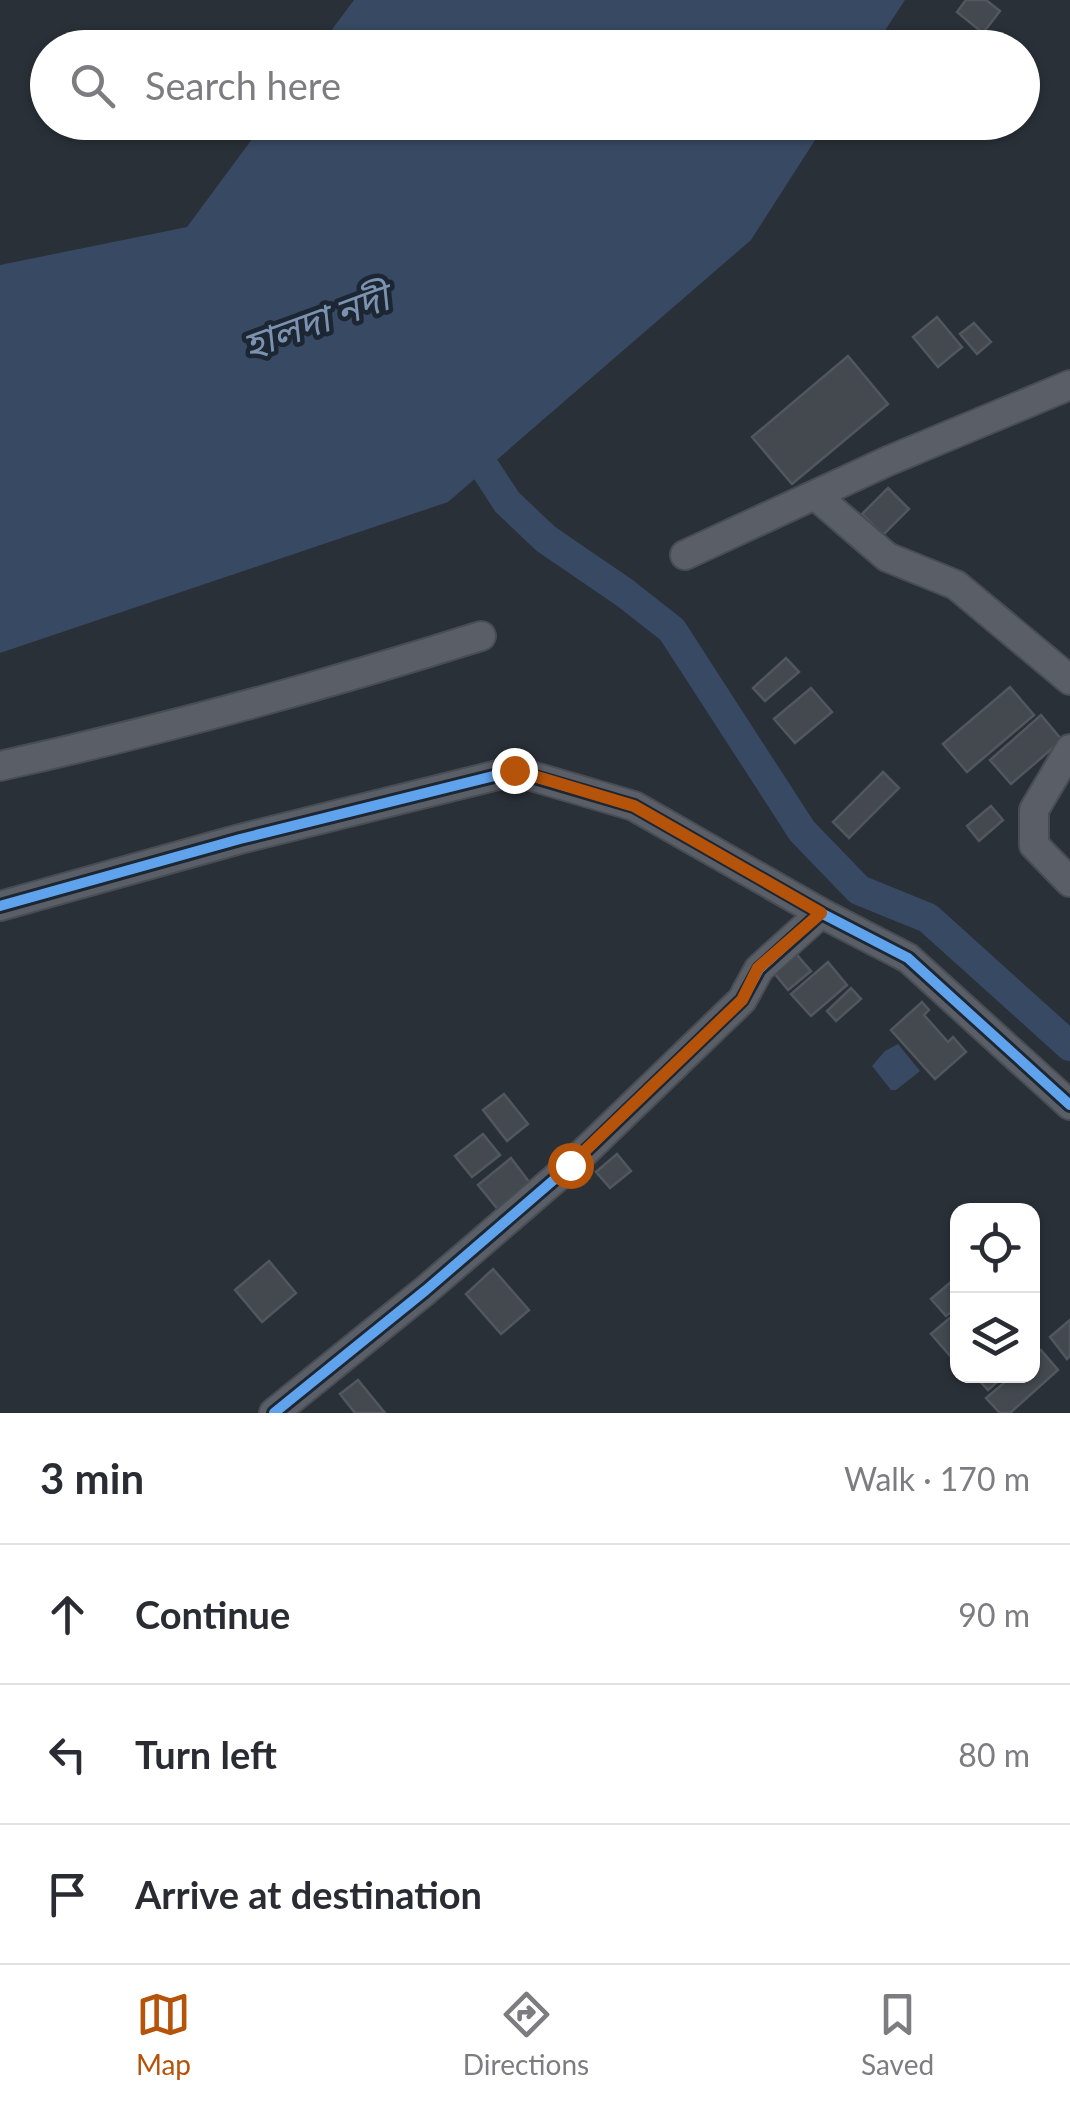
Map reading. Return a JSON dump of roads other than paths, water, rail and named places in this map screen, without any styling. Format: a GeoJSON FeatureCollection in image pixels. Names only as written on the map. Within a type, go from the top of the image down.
{"type":"FeatureCollection","features":[{"type":"Feature","properties":{"kind":"street"},"geometry":{"type":"LineString","coordinates":[[686,556],[815,495],[1070,385]]}},
{"type":"Feature","properties":{"kind":"street"},"geometry":{"type":"LineString","coordinates":[[815,495],[886,557],[956,585],[1070,680]]}},
{"type":"Feature","properties":{"kind":"street"},"geometry":{"type":"LineString","coordinates":[[0,766],[385,666],[482,636]]}},
{"type":"Feature","properties":{"kind":"street"},"geometry":{"type":"LineString","coordinates":[[1070,749],[1034,810],[1034,846],[1070,882]]}},
{"type":"Feature","properties":{"kind":"street"},"geometry":{"type":"LineString","coordinates":[[0,906],[240,839],[514,770],[634,806],[908,958],[1070,1105]]}},
{"type":"Feature","properties":{"kind":"street"},"geometry":{"type":"LineString","coordinates":[[274,1413],[426,1290],[570,1165],[742,1000],[758,968],[821,913]]}},
{"type":"Feature","properties":{"kind":"water"},"geometry":{"type":"Polygon","coordinates":[[[354,0],[905,0],[885,30],[332,30],[354,0]]]}},
{"type":"Feature","properties":{"kind":"water","name":"হালদা নদী"},"geometry":{"type":"Polygon","coordinates":[[[251,140],[815,140],[751,240],[448,502],[0,653],[0,265],[187,227],[251,140]]]}},
{"type":"Feature","properties":{"kind":"water"},"geometry":{"type":"Polygon","coordinates":[[[898,1044],[920,1071],[891,1090],[872,1066],[885,1051],[898,1044]]]}},
{"type":"Feature","properties":{"kind":"waterway"},"geometry":{"type":"LineString","coordinates":[[464,436],[507,502],[546,539],[672,630],[802,831],[859,890],[928,918],[1070,1046]]}}]}
